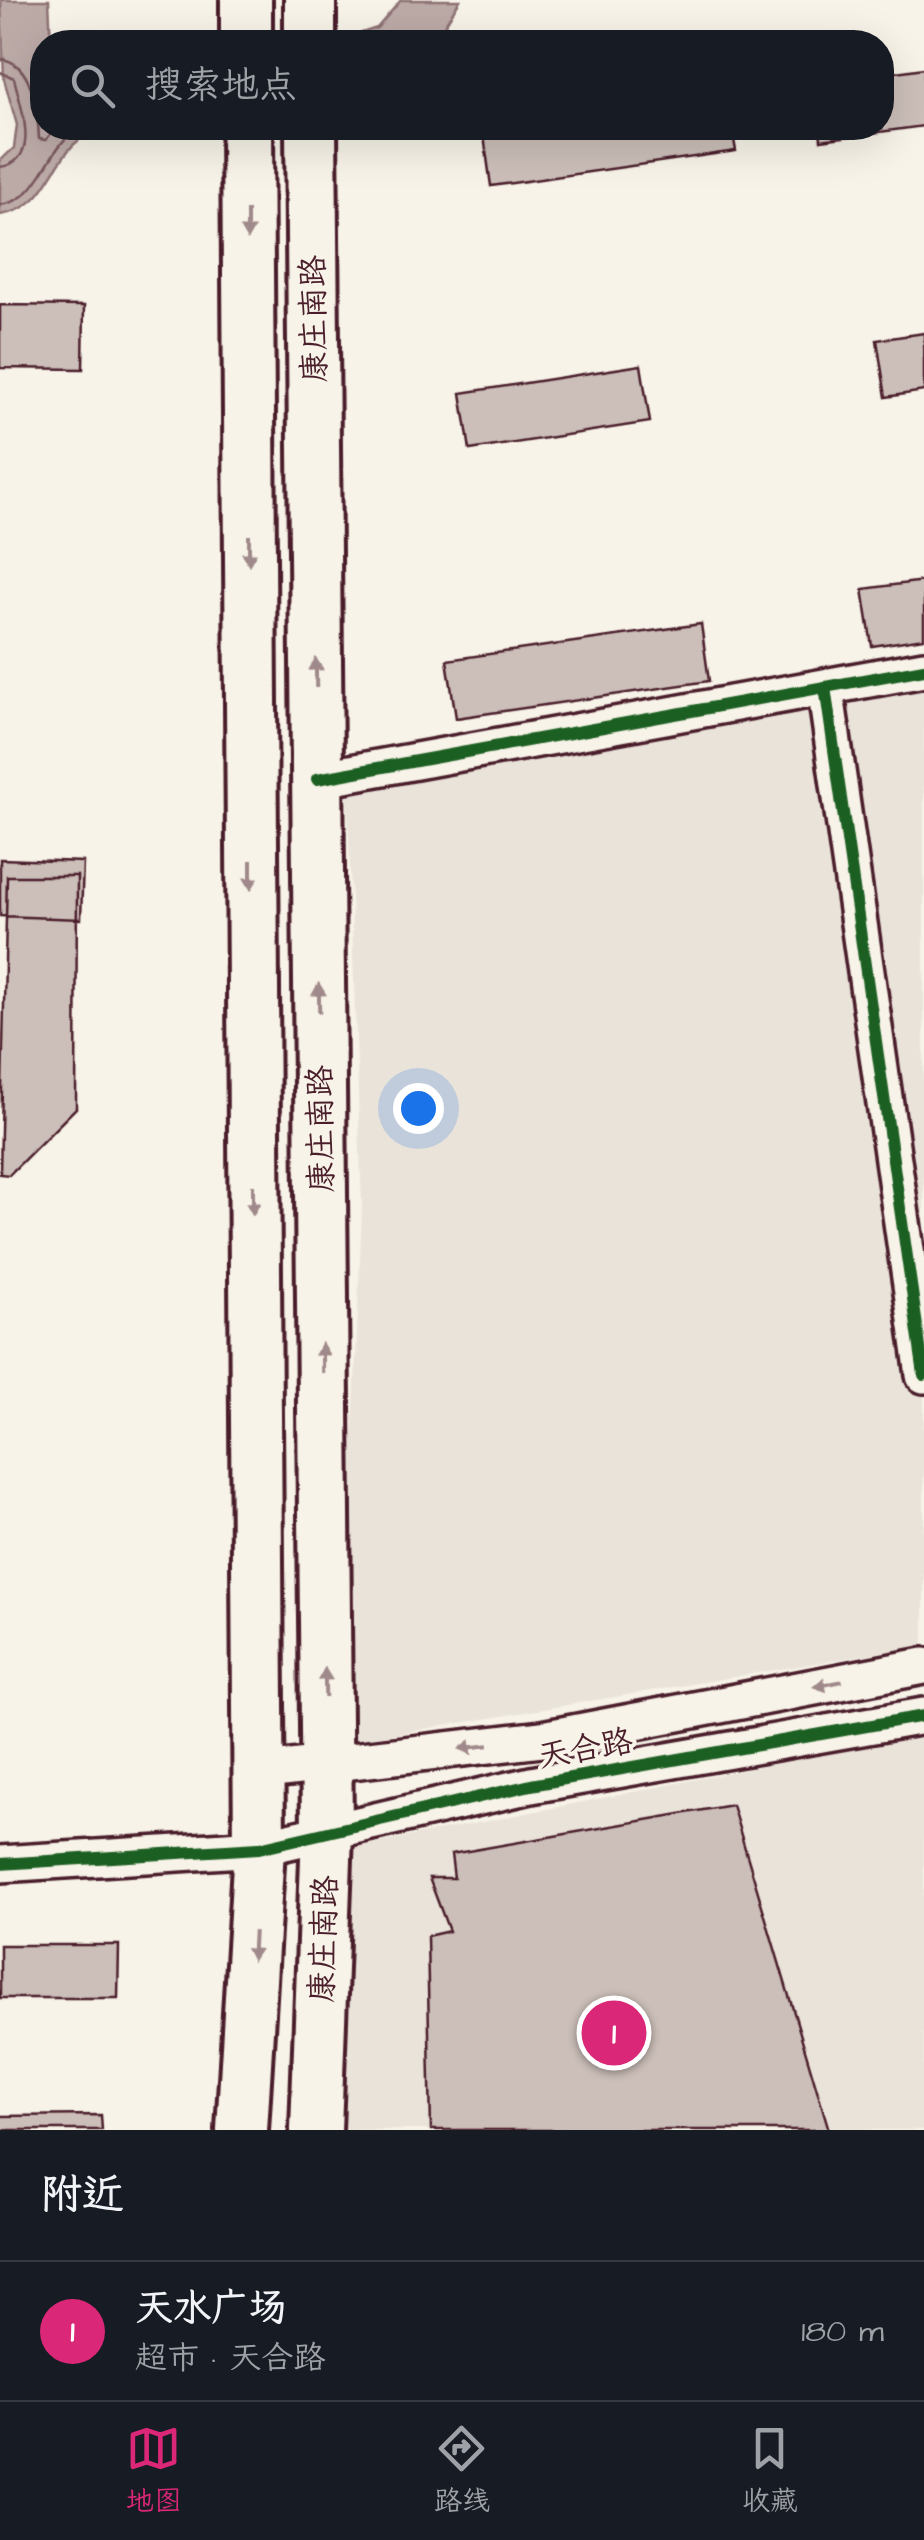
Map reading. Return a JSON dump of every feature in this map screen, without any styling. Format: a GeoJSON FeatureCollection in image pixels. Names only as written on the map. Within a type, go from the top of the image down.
{"type":"FeatureCollection","features":[{"type":"Feature","properties":{"kind":"main road"},"geometry":{"type":"LineString","coordinates":[[246,0],[246,30]]}},
{"type":"Feature","properties":{"kind":"main road"},"geometry":{"type":"LineString","coordinates":[[310,0],[310,30]]}},
{"type":"Feature","properties":{"kind":"main road","name":"康庄南路"},"geometry":{"type":"LineString","coordinates":[[242,2130],[259,1848],[246,140]]}},
{"type":"Feature","properties":{"kind":"main road","name":"康庄南路"},"geometry":{"type":"LineString","coordinates":[[311,140],[328,1832],[316,2130]]}},
{"type":"Feature","properties":{"kind":"street"},"geometry":{"type":"LineString","coordinates":[[317,779],[924,669]]}},
{"type":"Feature","properties":{"kind":"street"},"geometry":{"type":"LineString","coordinates":[[824,687],[923,1363]]}},
{"type":"Feature","properties":{"kind":"street","name":"天合路"},"geometry":{"type":"LineString","coordinates":[[256,1772],[542,1739],[924,1666]]}},
{"type":"Feature","properties":{"kind":"street","name":"天合路"},"geometry":{"type":"LineString","coordinates":[[0,1864],[259,1848],[531,1786],[924,1716]]}},
{"type":"Feature","properties":{"kind":"shaded area"},"geometry":{"type":"Polygon","coordinates":[[[924,656],[924,1645],[341,1743],[362,1206],[346,757],[924,656]]]}},
{"type":"Feature","properties":{"kind":"shaded area"},"geometry":{"type":"Polygon","coordinates":[[[924,1734],[924,2130],[325,2130],[336,1851],[924,1734]]]}},
{"type":"Feature","properties":{"kind":"water"},"geometry":{"type":"Polygon","coordinates":[[[1,0],[49,0],[50,30],[30,30],[30,140],[81,140],[33,200],[19,210],[0,215],[0,161],[14,148],[17,125],[4,79],[1,0]]]}},
{"type":"Feature","properties":{"kind":"water"},"geometry":{"type":"Polygon","coordinates":[[[401,0],[460,0],[441,30],[371,30],[401,0]]]}},
{"type":"Feature","properties":{"kind":"building"},"geometry":{"type":"Polygon","coordinates":[[[924,68],[924,126],[894,130],[894,72],[924,68]]]}},
{"type":"Feature","properties":{"kind":"building"},"geometry":{"type":"Polygon","coordinates":[[[485,140],[734,140],[736,151],[491,186],[485,140]]]}},
{"type":"Feature","properties":{"kind":"building"},"geometry":{"type":"Polygon","coordinates":[[[0,305],[84,306],[83,369],[0,368],[0,305]]]}},
{"type":"Feature","properties":{"kind":"building"},"geometry":{"type":"Polygon","coordinates":[[[924,333],[924,391],[886,397],[877,340],[924,333]]]}},
{"type":"Feature","properties":{"kind":"building"},"geometry":{"type":"Polygon","coordinates":[[[641,365],[650,422],[470,450],[461,393],[641,365]]]}},
{"type":"Feature","properties":{"kind":"building"},"geometry":{"type":"Polygon","coordinates":[[[924,581],[924,638],[872,646],[863,589],[924,581]]]}},
{"type":"Feature","properties":{"kind":"building"},"geometry":{"type":"Polygon","coordinates":[[[701,624],[709,681],[456,718],[447,660],[701,624]]]}},
{"type":"Feature","properties":{"kind":"building"},"geometry":{"type":"Polygon","coordinates":[[[0,859],[83,862],[81,919],[0,916],[0,859]]]}},
{"type":"Feature","properties":{"kind":"building"},"geometry":{"type":"Polygon","coordinates":[[[7,876],[77,876],[76,1108],[9,1175],[0,1174],[7,876]]]}},
{"type":"Feature","properties":{"kind":"building"},"geometry":{"type":"Polygon","coordinates":[[[732,1805],[829,2130],[431,2130],[427,1936],[449,1931],[429,1878],[454,1878],[451,1854],[732,1805]]]}},
{"type":"Feature","properties":{"kind":"building"},"geometry":{"type":"Polygon","coordinates":[[[0,1945],[119,1945],[118,1998],[0,1998],[0,1945]]]}},
{"type":"Feature","properties":{"kind":"building"},"geometry":{"type":"Polygon","coordinates":[[[101,2115],[102,2130],[0,2130],[0,2116],[101,2115]]]}},
{"type":"Feature","properties":{"kind":"cycle path"},"geometry":{"type":"LineString","coordinates":[[317,779],[924,669]]}},
{"type":"Feature","properties":{"kind":"cycle path"},"geometry":{"type":"LineString","coordinates":[[825,687],[924,1375]]}},
{"type":"Feature","properties":{"kind":"cycle path"},"geometry":{"type":"LineString","coordinates":[[0,1864],[259,1848],[531,1785],[924,1716]]}},
{"type":"Feature","properties":{"kind":"place","name":"天水广场"},"geometry":{"type":"Point","coordinates":[614,2033]}}]}
